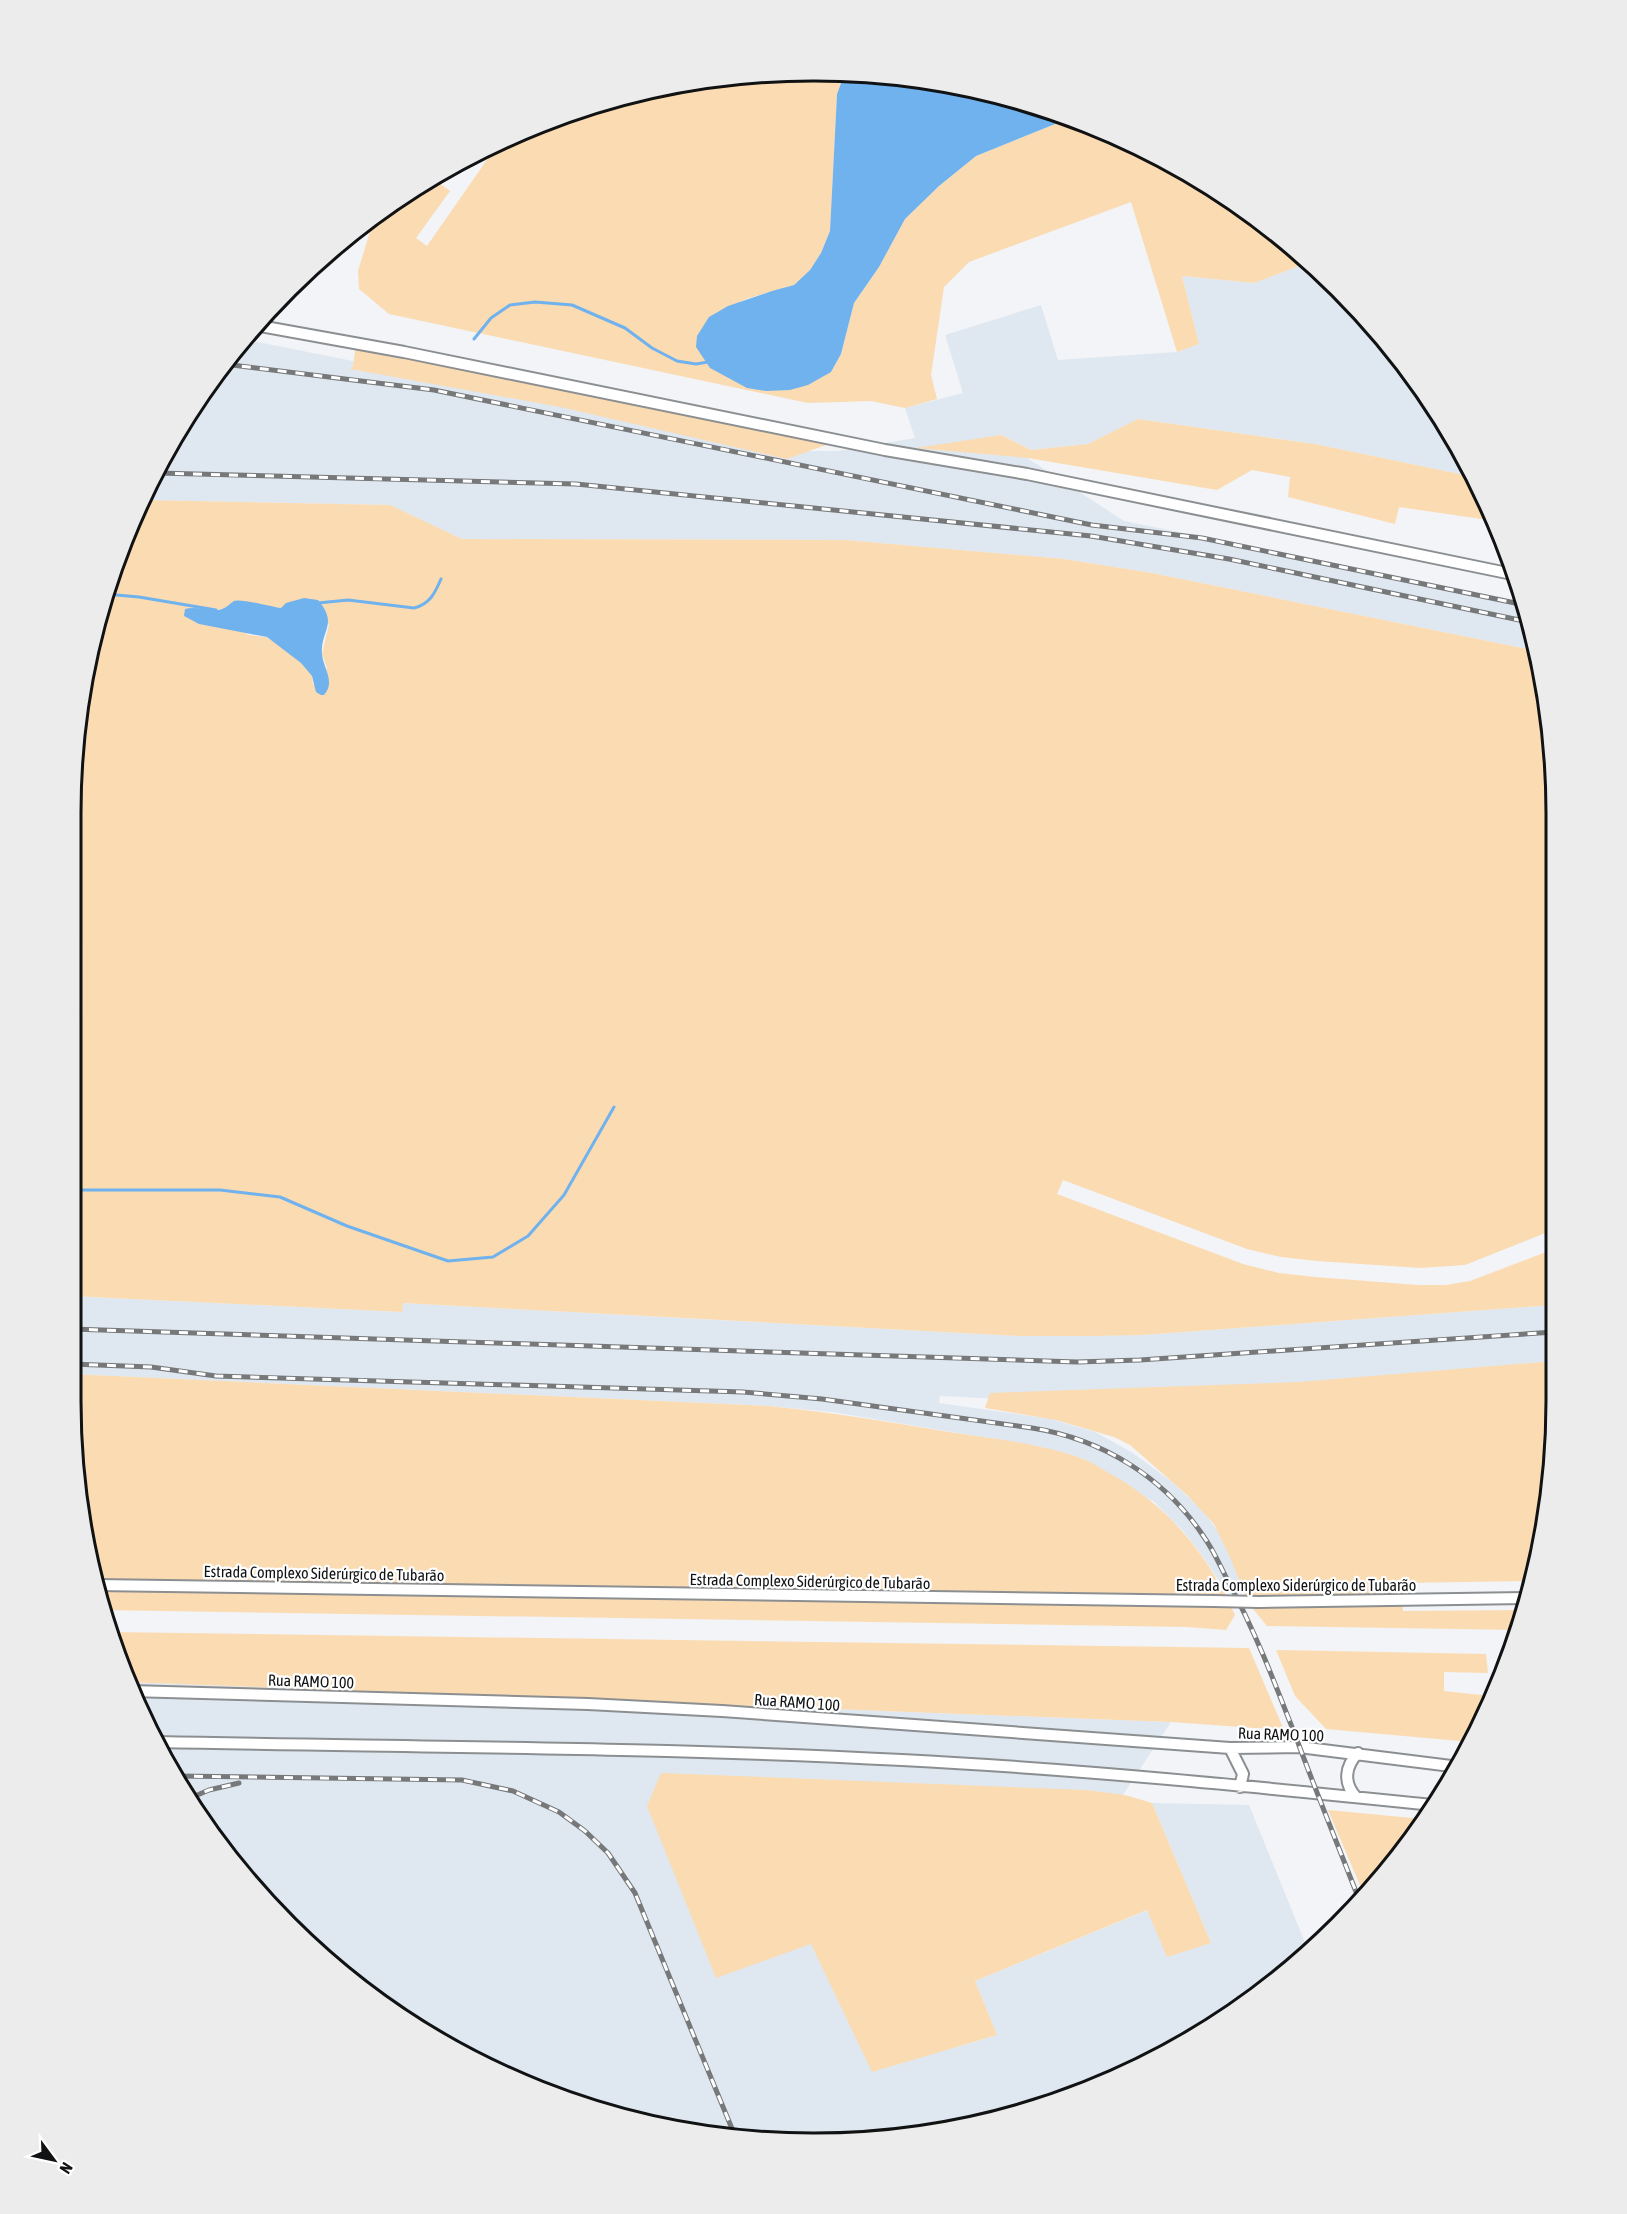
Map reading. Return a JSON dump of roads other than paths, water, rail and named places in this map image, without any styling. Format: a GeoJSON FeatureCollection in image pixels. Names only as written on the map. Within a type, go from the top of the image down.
{"type":"FeatureCollection","features":[{"type":"Feature","properties":{"kind":"street"},"geometry":{"type":"LineString","coordinates":[[267,327],[404,351],[885,450],[1027,474],[1505,573]]}},
{"type":"Feature","properties":{"kind":"street","name":"Estrada Complexo Siderúrgico de Tubarão"},"geometry":{"type":"LineString","coordinates":[[105,1585],[1259,1602],[1519,1598]]}},
{"type":"Feature","properties":{"kind":"street","name":"Rua RAMO 100"},"geometry":{"type":"LineString","coordinates":[[142,1691],[588,1704],[733,1712],[1230,1748],[1299,1747],[1449,1766]]}},
{"type":"Feature","properties":{"kind":"street"},"geometry":{"type":"LineString","coordinates":[[167,1743],[792,1755],[1041,1770],[1425,1804]]}},
{"type":"Feature","properties":{"kind":"street"},"geometry":{"type":"LineString","coordinates":[[1230,1748],[1243,1774],[1239,1787]]}},
{"type":"Feature","properties":{"kind":"street"},"geometry":{"type":"LineString","coordinates":[[1356,1797],[1349,1787],[1347,1775],[1350,1763],[1358,1753]]}},
{"type":"Feature","properties":{"kind":"water"},"geometry":{"type":"Polygon","coordinates":[[[841,82],[909,87],[1003,106],[1057,123],[976,156],[939,186],[905,219],[879,267],[854,303],[841,354],[831,372],[808,385],[790,390],[766,391],[747,388],[710,368],[696,347],[697,336],[709,317],[728,306],[794,285],[810,270],[821,253],[830,231],[837,94],[841,82]]]}},
{"type":"Feature","properties":{"kind":"water"},"geometry":{"type":"Polygon","coordinates":[[[304,598],[318,600],[327,616],[322,654],[329,685],[324,695],[316,692],[312,676],[301,663],[267,637],[199,624],[184,616],[185,609],[218,610],[237,600],[281,608],[286,603],[304,598]]]}},
{"type":"Feature","properties":{"kind":"waterway"},"geometry":{"type":"LineString","coordinates":[[474,339],[491,318],[510,305],[535,302],[572,305],[625,328],[652,348],[677,361],[696,364],[708,362]]}},
{"type":"Feature","properties":{"kind":"waterway"},"geometry":{"type":"LineString","coordinates":[[318,603],[348,600],[414,608],[428,601],[441,579]]}},
{"type":"Feature","properties":{"kind":"waterway"},"geometry":{"type":"LineString","coordinates":[[115,595],[216,610]]}},
{"type":"Feature","properties":{"kind":"waterway"},"geometry":{"type":"LineString","coordinates":[[81,1190],[220,1190],[280,1197],[347,1226],[448,1261],[493,1257],[528,1236],[564,1195],[614,1107]]}},
{"type":"Feature","properties":{"kind":"railway"},"geometry":{"type":"LineString","coordinates":[[234,365],[434,390],[1092,525],[1202,538],[1515,603]]}},
{"type":"Feature","properties":{"kind":"railway"},"geometry":{"type":"LineString","coordinates":[[166,473],[576,484],[1091,536],[1229,559],[1520,620]]}},
{"type":"Feature","properties":{"kind":"railway"},"geometry":{"type":"LineString","coordinates":[[81,1329],[1077,1362],[1140,1360],[1546,1333]]}},
{"type":"Feature","properties":{"kind":"railway"},"geometry":{"type":"LineString","coordinates":[[81,1364],[151,1367],[216,1376],[743,1392],[822,1399],[1032,1428],[1083,1441],[1130,1464],[1151,1479],[1188,1516],[1211,1548],[1248,1620],[1265,1660],[1356,1892]]}},
{"type":"Feature","properties":{"kind":"railway"},"geometry":{"type":"LineString","coordinates":[[185,1776],[462,1780],[513,1791],[559,1812],[585,1831],[608,1853],[635,1893],[732,2128]]}},
{"type":"Feature","properties":{"kind":"railway"},"geometry":{"type":"LineString","coordinates":[[197,1795],[239,1783]]}}]}
